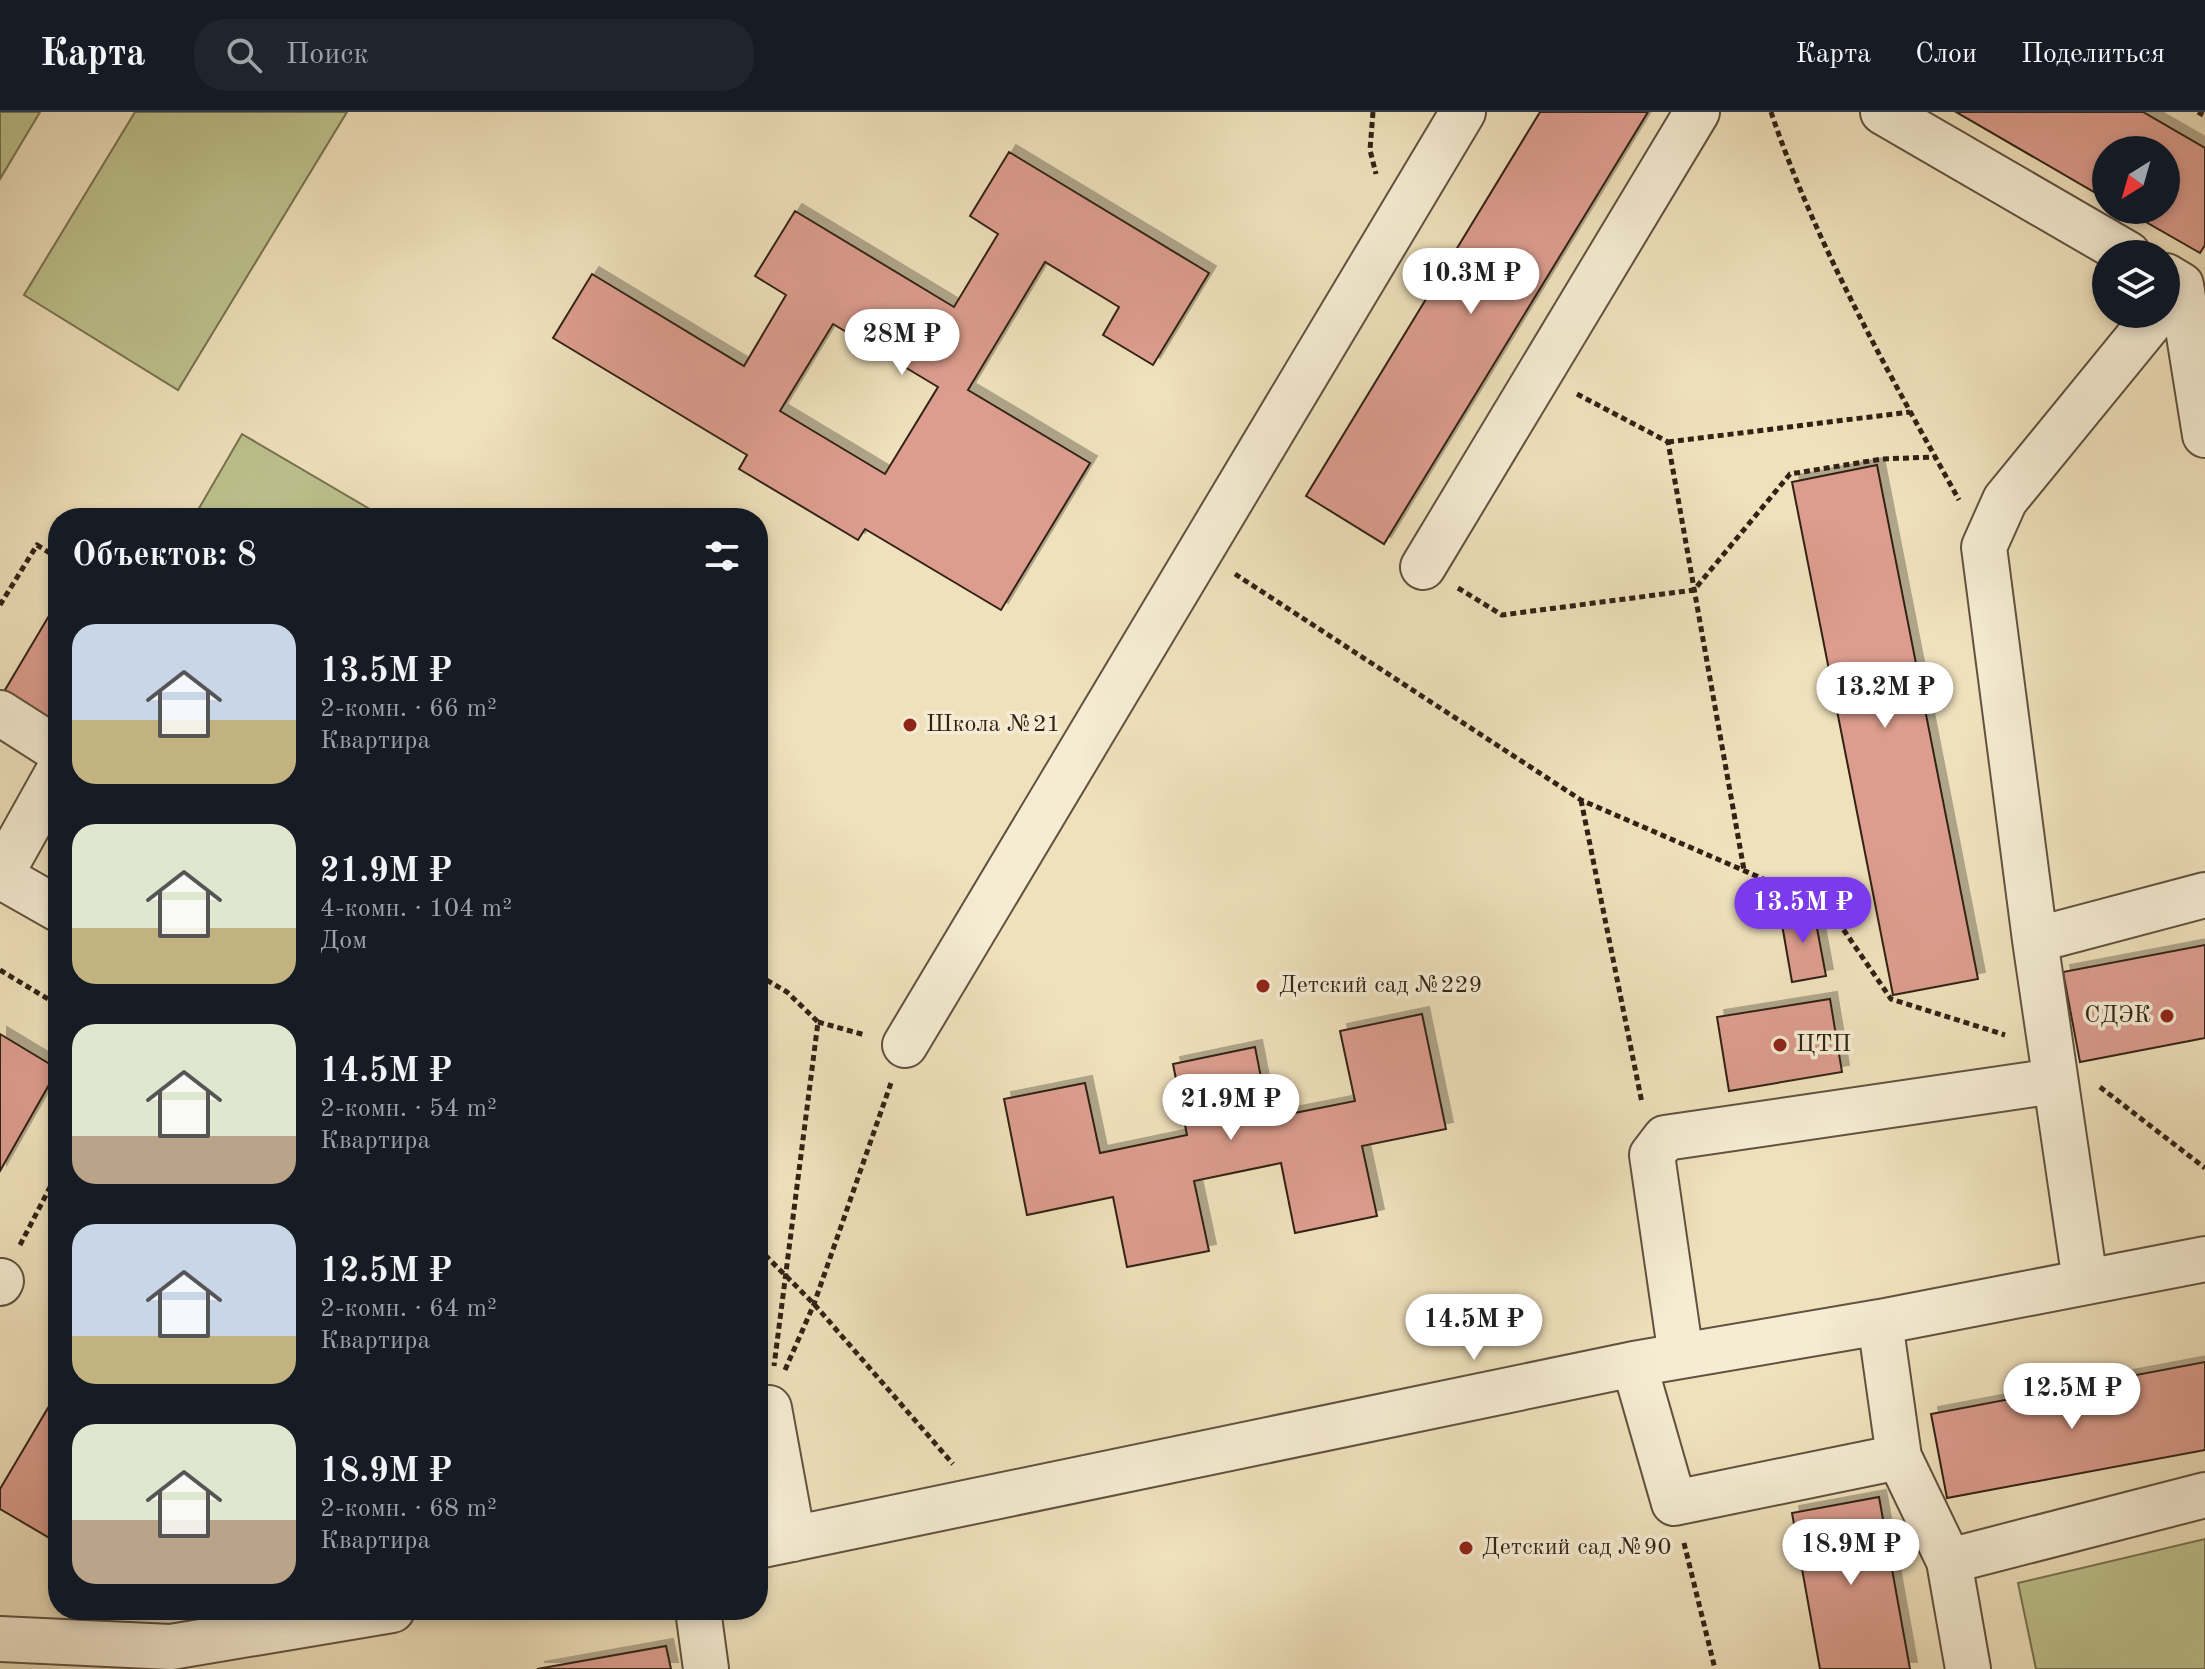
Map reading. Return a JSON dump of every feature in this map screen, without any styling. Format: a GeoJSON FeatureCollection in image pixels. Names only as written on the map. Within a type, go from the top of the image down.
{"type":"FeatureCollection","features":[{"type":"Feature","properties":{"kind":"street"},"geometry":{"type":"LineString","coordinates":[[905,1045],[1463,112]]}},
{"type":"Feature","properties":{"kind":"street"},"geometry":{"type":"LineString","coordinates":[[1423,567],[1697,112]]}},
{"type":"Feature","properties":{"kind":"street"},"geometry":{"type":"LineString","coordinates":[[1883,112],[2104,240]]}},
{"type":"Feature","properties":{"kind":"street"},"geometry":{"type":"LineString","coordinates":[[2180,314],[2205,435]]}},
{"type":"Feature","properties":{"kind":"street"},"geometry":{"type":"LineString","coordinates":[[2085,1281],[2035,940],[1984,547],[2005,500],[2144,328]]}},
{"type":"Feature","properties":{"kind":"street"},"geometry":{"type":"LineString","coordinates":[[0,713],[48,744]]}},
{"type":"Feature","properties":{"kind":"street"},"geometry":{"type":"LineString","coordinates":[[48,790],[0,876],[48,903]]}},
{"type":"Feature","properties":{"kind":"street"},"geometry":{"type":"LineString","coordinates":[[2035,940],[2205,895]]}},
{"type":"Feature","properties":{"kind":"street"},"geometry":{"type":"LineString","coordinates":[[1681,1356],[1652,1155],[1665,1138],[2053,1065]]}},
{"type":"Feature","properties":{"kind":"street"},"geometry":{"type":"LineString","coordinates":[[768,1464],[775,1542],[1634,1364],[1880,1322],[2205,1259]]}},
{"type":"Feature","properties":{"kind":"street"},"geometry":{"type":"LineString","coordinates":[[1880,1322],[1899,1457],[1949,1561],[1968,1669]]}},
{"type":"Feature","properties":{"kind":"street"},"geometry":{"type":"LineString","coordinates":[[1634,1364],[1674,1503],[1899,1457]]}},
{"type":"Feature","properties":{"kind":"street"},"geometry":{"type":"LineString","coordinates":[[1949,1561],[2205,1495]]}},
{"type":"Feature","properties":{"kind":"street"},"geometry":{"type":"LineString","coordinates":[[0,1639],[80,1626],[171,1647],[332,1620]]}},
{"type":"Feature","properties":{"kind":"street"},"geometry":{"type":"LineString","coordinates":[[699,1620],[706,1669]]}},
{"type":"Feature","properties":{"kind":"path"},"geometry":{"type":"LineString","coordinates":[[1771,112],[1794,180],[1910,412],[1984,547]]}},
{"type":"Feature","properties":{"kind":"path"},"geometry":{"type":"LineString","coordinates":[[2198,112],[2205,116]]}},
{"type":"Feature","properties":{"kind":"path"},"geometry":{"type":"LineString","coordinates":[[1540,374],[1668,442],[1910,412]]}},
{"type":"Feature","properties":{"kind":"path"},"geometry":{"type":"LineString","coordinates":[[1668,442],[1745,871]]}},
{"type":"Feature","properties":{"kind":"path"},"geometry":{"type":"LineString","coordinates":[[1423,567],[1502,615],[1694,590],[1790,474],[1882,459],[1935,457]]}},
{"type":"Feature","properties":{"kind":"path"},"geometry":{"type":"LineString","coordinates":[[0,605],[37,545],[48,552]]}},
{"type":"Feature","properties":{"kind":"path"},"geometry":{"type":"LineString","coordinates":[[1201,551],[1581,800],[1828,907],[1891,999],[2053,1065],[2205,1168]]}},
{"type":"Feature","properties":{"kind":"path"},"geometry":{"type":"LineString","coordinates":[[1581,800],[1652,1155]]}},
{"type":"Feature","properties":{"kind":"path"},"geometry":{"type":"LineString","coordinates":[[0,970],[48,999]]}},
{"type":"Feature","properties":{"kind":"path"},"geometry":{"type":"LineString","coordinates":[[768,981],[787,992],[818,1022],[785,1276],[768,1378]]}},
{"type":"Feature","properties":{"kind":"path"},"geometry":{"type":"LineString","coordinates":[[768,1398],[814,1304],[905,1045]]}},
{"type":"Feature","properties":{"kind":"path"},"geometry":{"type":"LineString","coordinates":[[1,1282],[48,1191]]}},
{"type":"Feature","properties":{"kind":"path"},"geometry":{"type":"LineString","coordinates":[[768,1258],[814,1304],[983,1499]]}},
{"type":"Feature","properties":{"kind":"path"},"geometry":{"type":"LineString","coordinates":[[1674,1503],[1715,1669]]}},
{"type":"Feature","properties":{"kind":"green space"},"geometry":{"type":"Polygon","coordinates":[[[0,112],[40,112],[0,179],[0,112]]]}},
{"type":"Feature","properties":{"kind":"green space"},"geometry":{"type":"Polygon","coordinates":[[[135,112],[347,112],[178,390],[24,295],[135,112]]]}},
{"type":"Feature","properties":{"kind":"green space"},"geometry":{"type":"Polygon","coordinates":[[[242,434],[368,508],[199,508],[242,434]]]}},
{"type":"Feature","properties":{"kind":"green space"},"geometry":{"type":"Polygon","coordinates":[[[2205,1539],[2205,1669],[2036,1669],[2018,1583],[2205,1539]]]}},
{"type":"Feature","properties":{"kind":"building"},"geometry":{"type":"Polygon","coordinates":[[[1540,112],[1648,112],[1384,544],[1306,496],[1540,112]]]}},
{"type":"Feature","properties":{"kind":"building"},"geometry":{"type":"Polygon","coordinates":[[[1956,112],[2143,112],[2205,148],[2205,245],[2200,253],[2149,224],[2180,224],[2180,136],[2092,136],[2092,191],[1956,112]]]}},
{"type":"Feature","properties":{"kind":"building"},"geometry":{"type":"Polygon","coordinates":[[[1009,152],[1209,273],[1153,365],[1103,335],[1119,307],[1045,262],[968,390],[1090,463],[1001,610],[865,529],[858,540],[739,469],[747,455],[553,338],[592,274],[744,366],[786,295],[755,276],[795,211],[954,307],[998,234],[970,216],[1009,152]],[[833,324],[780,411],[885,474],[938,387],[833,324]]]}},
{"type":"Feature","properties":{"kind":"building"},"geometry":{"type":"Polygon","coordinates":[[[1877,465],[1978,979],[1893,995],[1792,482],[1877,465]]]}},
{"type":"Feature","properties":{"kind":"building"},"geometry":{"type":"Polygon","coordinates":[[[48,617],[48,721],[2,695],[48,617]]]}},
{"type":"Feature","properties":{"kind":"building"},"geometry":{"type":"Polygon","coordinates":[[[1813,907],[1826,976],[1792,982],[1780,913],[1813,907]]]}},
{"type":"Feature","properties":{"kind":"building"},"geometry":{"type":"Polygon","coordinates":[[[2205,945],[2205,1038],[2080,1062],[2063,972],[2205,945]]]}},
{"type":"Feature","properties":{"kind":"building","name":"ЦТП"},"geometry":{"type":"Polygon","coordinates":[[[1830,999],[1842,1072],[1729,1091],[1717,1017],[1830,999]]]}},
{"type":"Feature","properties":{"kind":"building"},"geometry":{"type":"Polygon","coordinates":[[[1422,1014],[1446,1129],[1362,1146],[1377,1216],[1295,1233],[1281,1163],[1194,1181],[1209,1251],[1127,1267],[1113,1197],[1027,1215],[1004,1099],[1085,1083],[1100,1153],[1187,1135],[1173,1064],[1255,1047],[1269,1118],[1355,1101],[1340,1031],[1422,1014]]]}},
{"type":"Feature","properties":{"kind":"building"},"geometry":{"type":"Polygon","coordinates":[[[0,1034],[48,1063],[48,1087],[0,1171],[0,1034]]]}},
{"type":"Feature","properties":{"kind":"building"},"geometry":{"type":"Polygon","coordinates":[[[2205,1362],[2205,1450],[1947,1498],[1931,1414],[2205,1362]]]}},
{"type":"Feature","properties":{"kind":"building"},"geometry":{"type":"Polygon","coordinates":[[[48,1408],[48,1537],[0,1509],[0,1489],[48,1408]]]}},
{"type":"Feature","properties":{"kind":"building"},"geometry":{"type":"Polygon","coordinates":[[[1879,1497],[1910,1669],[1820,1669],[1792,1513],[1879,1497]]]}},
{"type":"Feature","properties":{"kind":"building"},"geometry":{"type":"Polygon","coordinates":[[[666,1646],[671,1669],[537,1669],[666,1646]]]}},
{"type":"Feature","properties":{"kind":"place","name":"Школа №21"},"geometry":{"type":"Point","coordinates":[910,725]}},
{"type":"Feature","properties":{"kind":"place","name":"Детский сад №229"},"geometry":{"type":"Point","coordinates":[1263,986]}},
{"type":"Feature","properties":{"kind":"place","name":"СДЭК"},"geometry":{"type":"Point","coordinates":[2167,1016]}},
{"type":"Feature","properties":{"kind":"place","name":"ЦТП"},"geometry":{"type":"Point","coordinates":[1780,1045]}},
{"type":"Feature","properties":{"kind":"place","name":"Детский сад №90"},"geometry":{"type":"Point","coordinates":[1466,1548]}}]}
